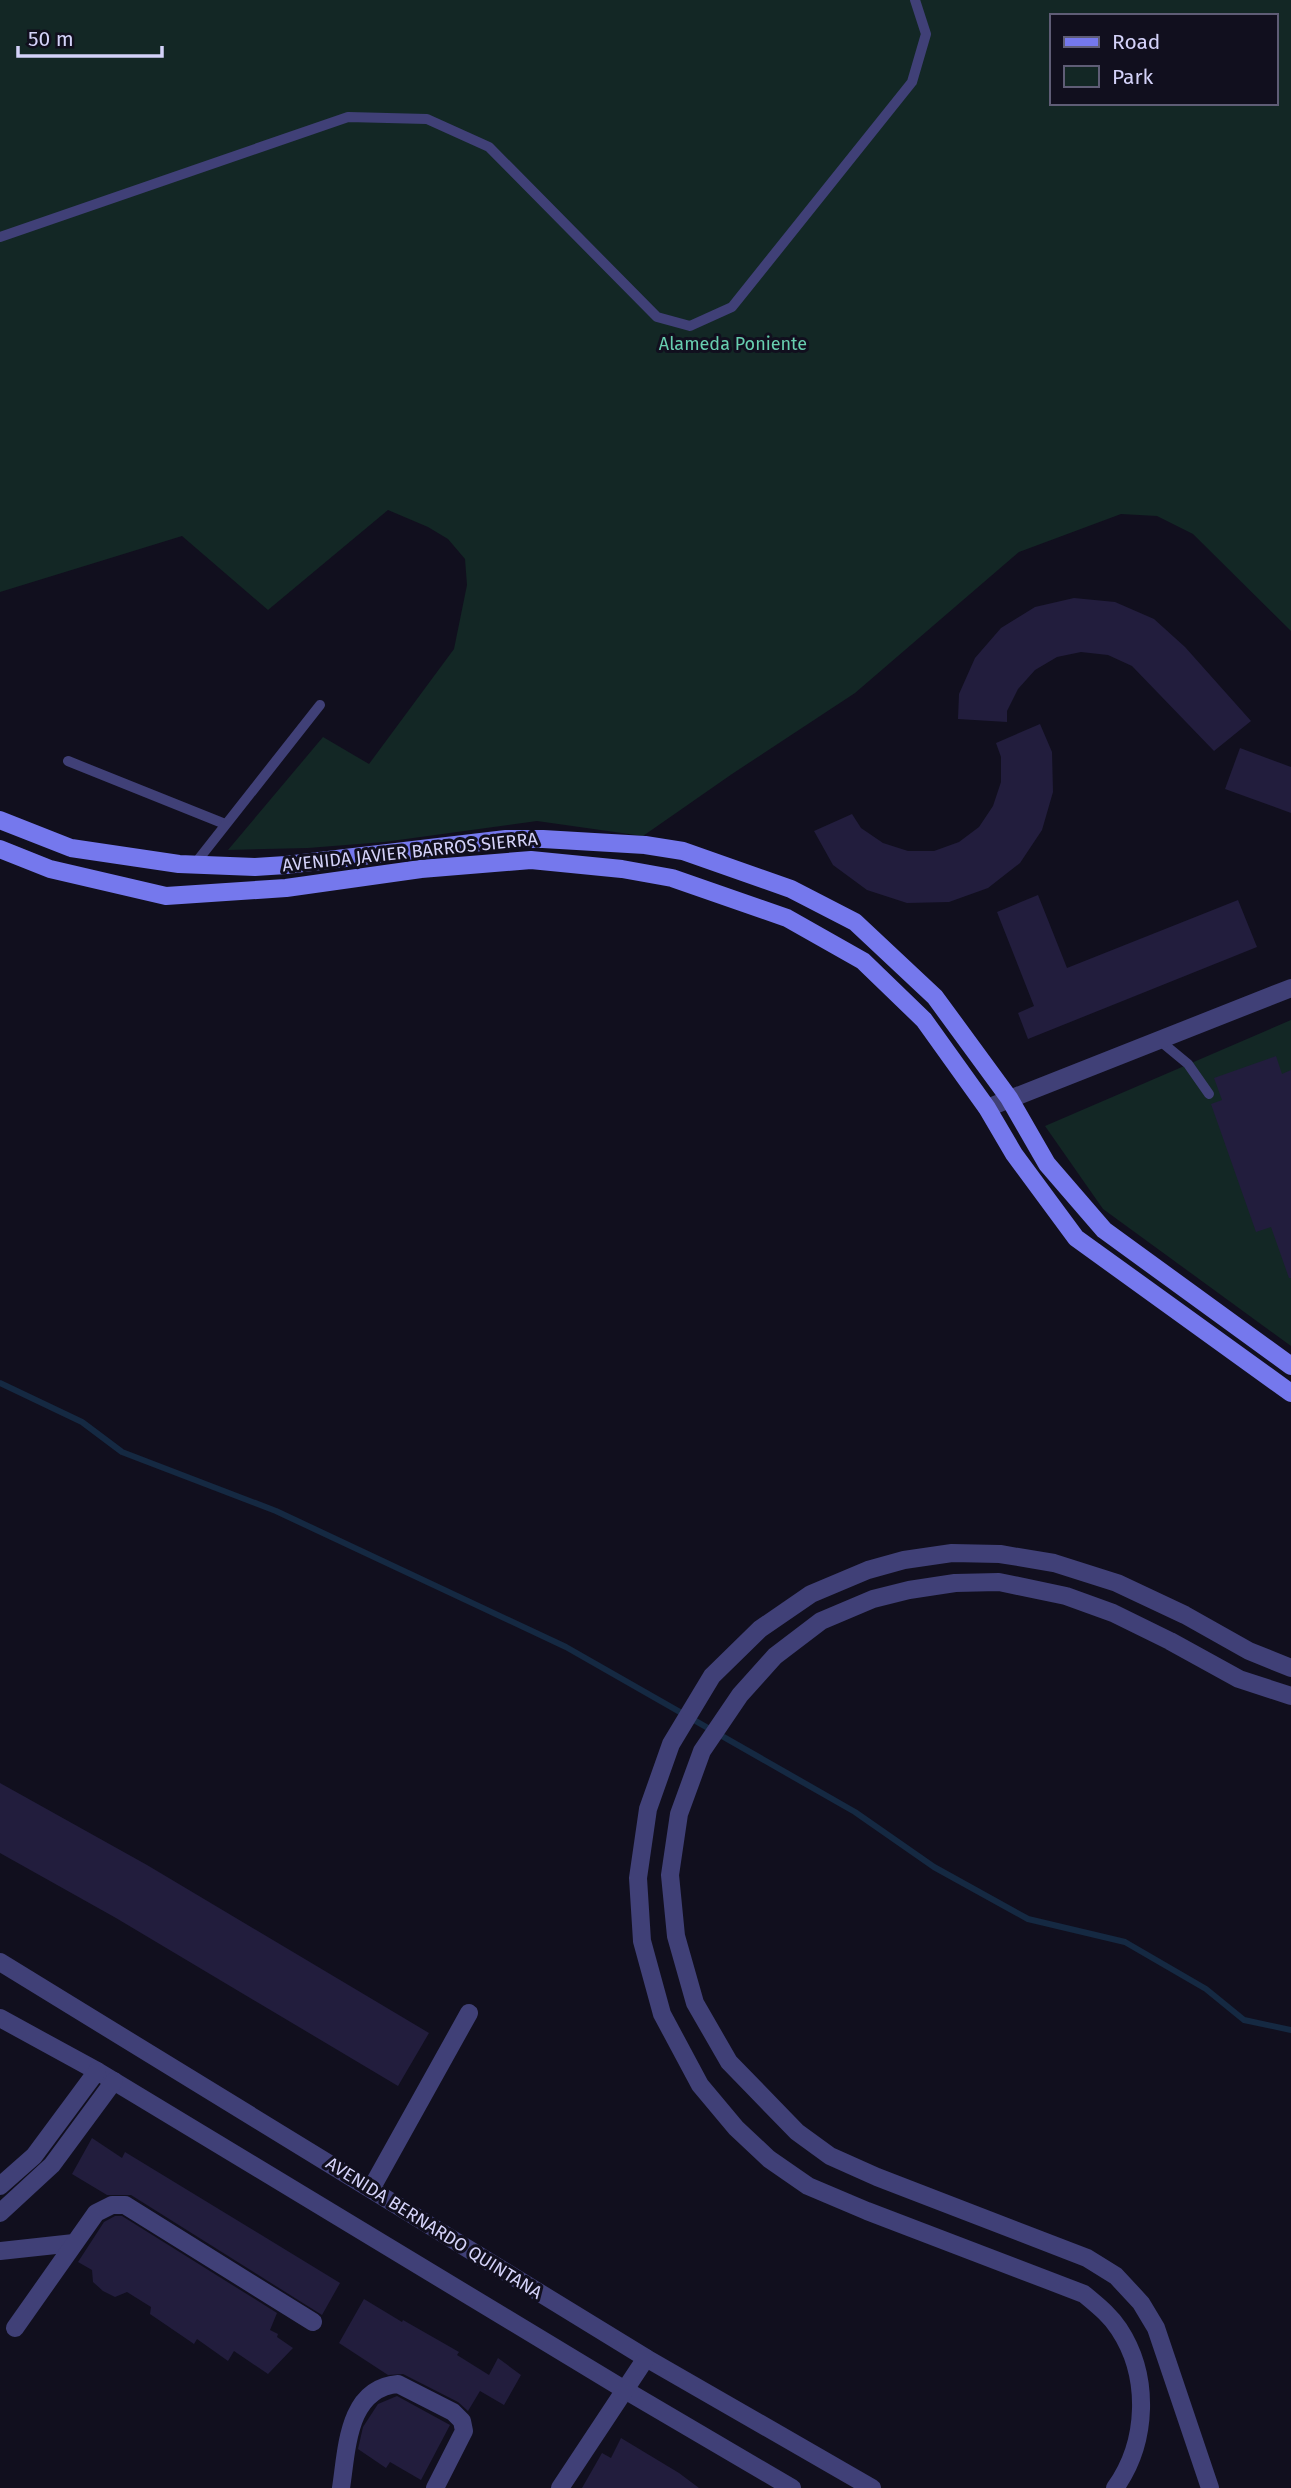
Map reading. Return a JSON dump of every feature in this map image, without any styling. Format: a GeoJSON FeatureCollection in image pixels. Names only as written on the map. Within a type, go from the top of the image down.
{"type":"FeatureCollection","features":[{"type":"Feature","properties":{"kind":"street","name":"AVENIDA JAVIER BARROS SIERRA"},"geometry":{"type":"LineString","coordinates":[[0,820],[71,848],[194,865],[255,867],[506,839],[634,844],[683,851],[791,889],[855,922],[935,997],[1009,1098],[1047,1164],[1104,1230],[1291,1366]]}},
{"type":"Feature","properties":{"kind":"street","name":"AVENIDA JAVIER BARROS SIERRA"},"geometry":{"type":"LineString","coordinates":[[0,849],[50,869],[166,896],[286,888],[421,869],[531,860],[622,869],[671,878],[787,918],[863,961],[924,1020],[987,1108],[1014,1154],[1076,1238],[1291,1393]]}},
{"type":"Feature","properties":{"kind":"street"},"geometry":{"type":"LineString","coordinates":[[987,1108],[1291,988]]}},
{"type":"Feature","properties":{"kind":"street"},"geometry":{"type":"LineString","coordinates":[[1115,2488],[1132,2456],[1141,2426],[1141,2388],[1132,2354],[1118,2328],[1102,2308],[1084,2294],[808,2186],[769,2160],[736,2128],[700,2085],[662,2014],[642,1941],[638,1878],[648,1809],[671,1744],[712,1676],[760,1629],[811,1594],[868,1570],[904,1560],[951,1553],[1000,1554],[1054,1563],[1117,1583],[1185,1615],[1249,1651],[1291,1668]]}},
{"type":"Feature","properties":{"kind":"street"},"geometry":{"type":"LineString","coordinates":[[1210,2488],[1156,2328],[1141,2303],[1116,2276],[1087,2258],[877,2177],[830,2156],[797,2132],[729,2062],[695,2003],[676,1936],[670,1875],[679,1814],[702,1751],[740,1695],[775,1656],[821,1621],[873,1599],[955,1583],[999,1582],[1066,1596],[1112,1613],[1170,1641],[1238,1679],[1291,1696]]}},
{"type":"Feature","properties":{"kind":"street","name":"AVENIDA BERNARDO QUINTANA"},"geometry":{"type":"LineString","coordinates":[[0,1964],[646,2358],[872,2488]]}},
{"type":"Feature","properties":{"kind":"street"},"geometry":{"type":"LineString","coordinates":[[371,2189],[469,2012]]}},
{"type":"Feature","properties":{"kind":"street"},"geometry":{"type":"LineString","coordinates":[[0,2018],[114,2081],[792,2488]]}},
{"type":"Feature","properties":{"kind":"street"},"geometry":{"type":"LineString","coordinates":[[0,2186],[34,2156],[97,2071]]}},
{"type":"Feature","properties":{"kind":"street"},"geometry":{"type":"LineString","coordinates":[[0,2213],[52,2165],[114,2081]]}},
{"type":"Feature","properties":{"kind":"street"},"geometry":{"type":"LineString","coordinates":[[15,2328],[96,2213],[112,2205],[125,2205],[313,2322]]}},
{"type":"Feature","properties":{"kind":"street"},"geometry":{"type":"LineString","coordinates":[[0,2251],[74,2243]]}},
{"type":"Feature","properties":{"kind":"street"},"geometry":{"type":"LineString","coordinates":[[560,2488],[646,2358]]}},
{"type":"Feature","properties":{"kind":"street"},"geometry":{"type":"LineString","coordinates":[[341,2488],[350,2430],[357,2410],[373,2392],[389,2384],[398,2384],[453,2412],[462,2421],[464,2431],[435,2488]]}},
{"type":"Feature","properties":{"kind":"lane"},"geometry":{"type":"LineString","coordinates":[[0,237],[348,117],[427,119],[489,147],[657,317],[690,326],[732,307],[912,82],[926,34],[915,0]]}},
{"type":"Feature","properties":{"kind":"lane"},"geometry":{"type":"LineString","coordinates":[[194,865],[320,705]]}},
{"type":"Feature","properties":{"kind":"lane"},"geometry":{"type":"LineString","coordinates":[[68,761],[225,824]]}},
{"type":"Feature","properties":{"kind":"lane"},"geometry":{"type":"LineString","coordinates":[[1159,1040],[1188,1064],[1209,1094]]}},
{"type":"Feature","properties":{"kind":"green space","name":"Alameda Poniente"},"geometry":{"type":"Polygon","coordinates":[[[0,0],[1291,0],[1291,631],[1193,534],[1157,516],[1121,514],[1019,552],[855,693],[643,836],[537,821],[384,842],[228,850],[323,737],[369,764],[454,649],[467,585],[465,559],[448,539],[428,527],[388,510],[268,610],[182,536],[0,592],[0,0]]]}},
{"type":"Feature","properties":{"kind":"green space"},"geometry":{"type":"Polygon","coordinates":[[[1291,1020],[1291,1346],[1103,1209],[1045,1126],[1291,1020]]]}},
{"type":"Feature","properties":{"kind":"building"},"geometry":{"type":"Polygon","coordinates":[[[1074,598],[1115,602],[1154,619],[1185,647],[1251,721],[1214,751],[1132,666],[1108,655],[1081,652],[1057,657],[1035,670],[1018,689],[1007,711],[1007,722],[958,719],[959,694],[975,658],[1001,628],[1035,607],[1074,598]]]}},
{"type":"Feature","properties":{"kind":"building"},"geometry":{"type":"Polygon","coordinates":[[[1040,724],[1052,752],[1053,792],[1042,830],[1020,863],[988,888],[949,902],[907,903],[867,890],[833,865],[814,831],[852,814],[861,828],[883,843],[908,851],[934,851],[959,842],[979,827],[993,806],[1001,782],[1001,757],[996,743],[1040,724]]]}},
{"type":"Feature","properties":{"kind":"building"},"geometry":{"type":"Polygon","coordinates":[[[1240,748],[1291,767],[1291,813],[1225,789],[1240,748]]]}},
{"type":"Feature","properties":{"kind":"building"},"geometry":{"type":"Polygon","coordinates":[[[1038,895],[1067,968],[1238,900],[1257,947],[1028,1039],[1018,1013],[1034,1006],[997,912],[1038,895]]]}},
{"type":"Feature","properties":{"kind":"building"},"geometry":{"type":"Polygon","coordinates":[[[1276,1056],[1282,1074],[1291,1070],[1291,1278],[1271,1227],[1256,1232],[1211,1104],[1222,1100],[1214,1078],[1276,1056]]]}},
{"type":"Feature","properties":{"kind":"building"},"geometry":{"type":"Polygon","coordinates":[[[0,1783],[147,1865],[429,2033],[398,2086],[116,1918],[0,1853],[0,1783]]]}},
{"type":"Feature","properties":{"kind":"building"},"geometry":{"type":"Polygon","coordinates":[[[92,2138],[122,2158],[125,2152],[340,2283],[322,2315],[131,2195],[107,2195],[72,2174],[92,2138]]]}},
{"type":"Feature","properties":{"kind":"building"},"geometry":{"type":"Polygon","coordinates":[[[115,2216],[122,2216],[277,2313],[270,2330],[293,2348],[268,2374],[234,2351],[228,2361],[197,2339],[194,2344],[150,2314],[151,2307],[127,2292],[115,2297],[103,2291],[93,2282],[92,2270],[78,2262],[104,2222],[115,2216]]]}},
{"type":"Feature","properties":{"kind":"building"},"geometry":{"type":"Polygon","coordinates":[[[364,2299],[459,2352],[457,2355],[489,2375],[498,2358],[521,2375],[504,2405],[480,2391],[468,2411],[458,2402],[403,2374],[388,2375],[339,2343],[364,2299]]]}},
{"type":"Feature","properties":{"kind":"building"},"geometry":{"type":"Polygon","coordinates":[[[397,2396],[450,2425],[421,2480],[390,2462],[386,2468],[358,2449],[363,2427],[378,2404],[397,2396]]]}},
{"type":"Feature","properties":{"kind":"building"},"geometry":{"type":"Polygon","coordinates":[[[621,2438],[699,2488],[582,2488],[602,2453],[611,2458],[621,2438]]]}},
{"type":"Feature","properties":{"kind":"waterway"},"geometry":{"type":"LineString","coordinates":[[0,1383],[82,1422],[122,1452],[276,1511],[566,1647],[855,1812],[934,1867],[1028,1919],[1125,1942],[1206,1989],[1244,2020],[1291,2030]]}}]}
